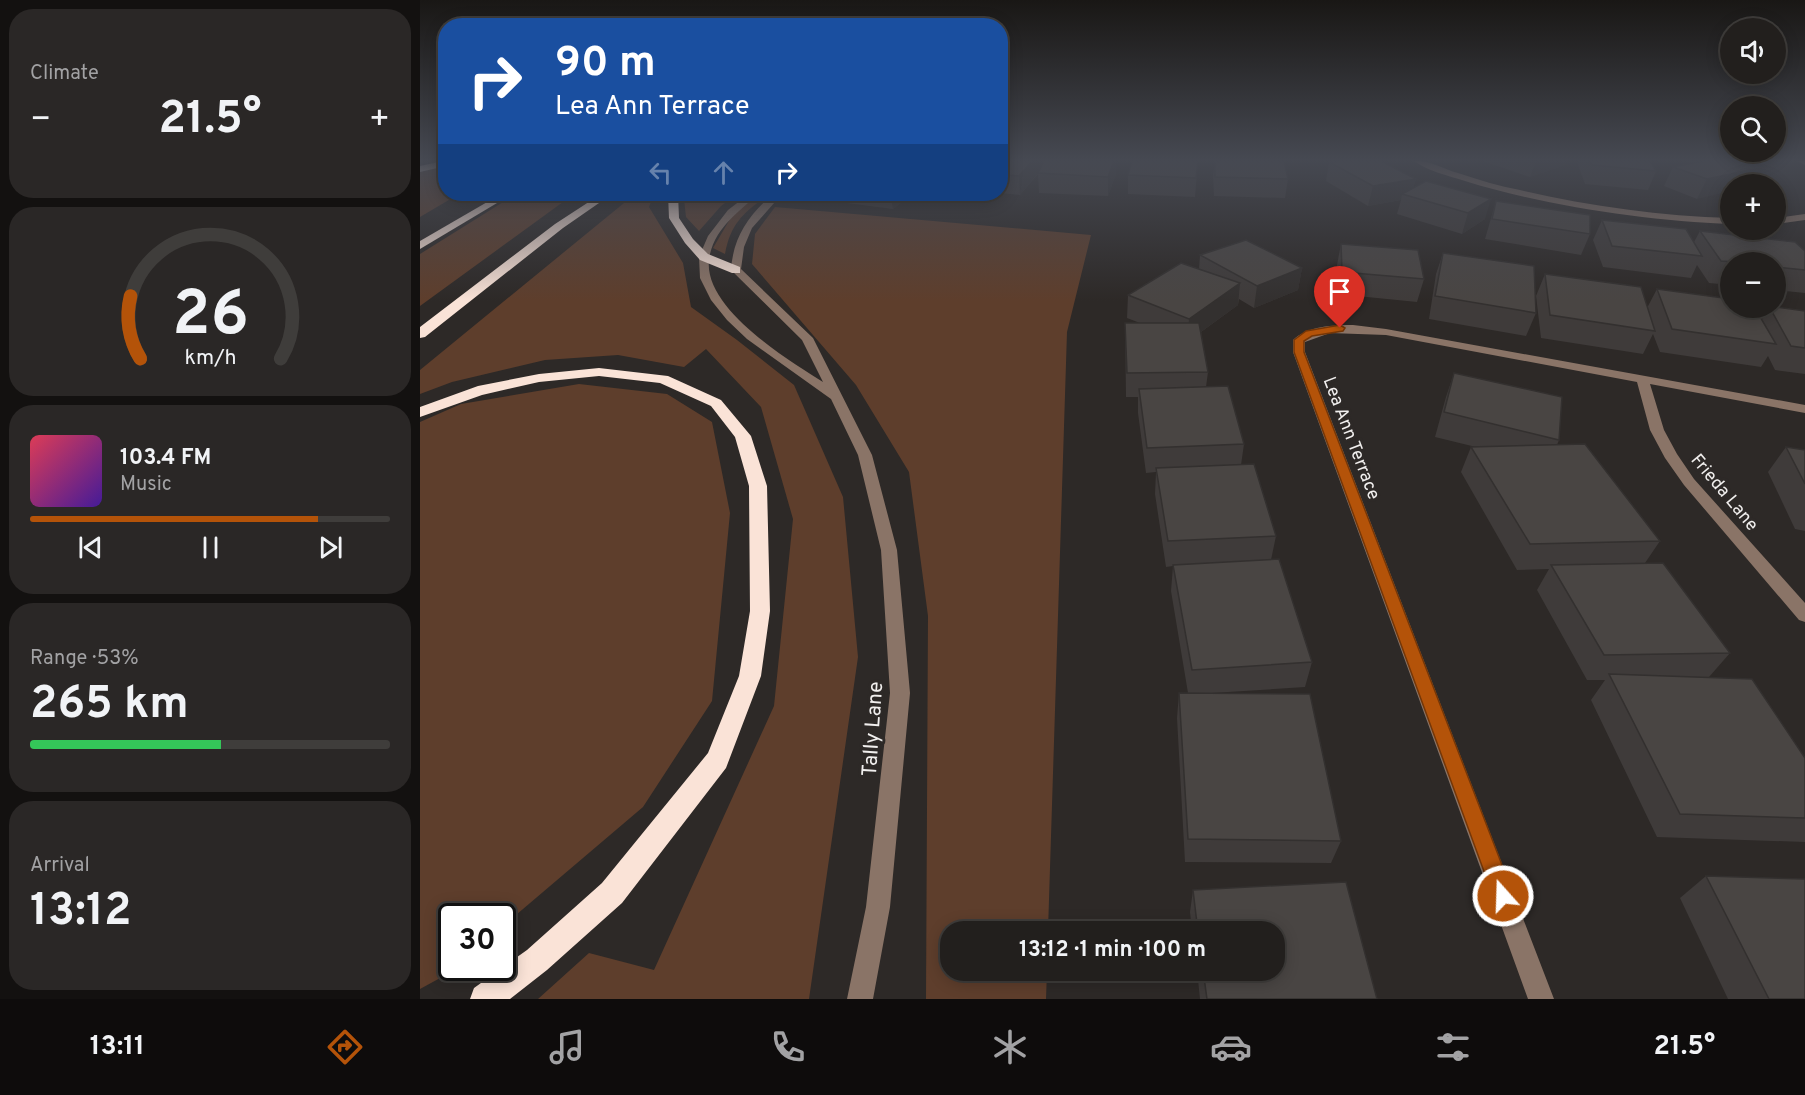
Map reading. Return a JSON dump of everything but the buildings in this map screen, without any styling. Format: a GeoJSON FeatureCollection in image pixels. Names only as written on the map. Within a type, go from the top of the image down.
{"type":"FeatureCollection","features":[{"type":"Feature","properties":{"kind":"highway"},"geometry":{"type":"LineString","coordinates":[[420,246],[484,208]]}},
{"type":"Feature","properties":{"kind":"highway"},"geometry":{"type":"LineString","coordinates":[[420,334],[559,226],[587,208]]}},
{"type":"Feature","properties":{"kind":"highway"},"geometry":{"type":"LineString","coordinates":[[674,208],[674,218],[689,242],[704,257],[736,270]]}},
{"type":"Feature","properties":{"kind":"highway"},"geometry":{"type":"LineString","coordinates":[[420,412],[478,391],[539,378],[599,372],[663,379],[716,403],[742,436],[758,486],[760,611],[750,676],[717,760],[612,893],[537,960],[485,999]]}},
{"type":"Feature","properties":{"kind":"street"},"geometry":{"type":"LineString","coordinates":[[704,257],[726,216],[737,208]]}},
{"type":"Feature","properties":{"kind":"street"},"geometry":{"type":"LineString","coordinates":[[736,270],[736,255],[745,229],[762,208]]}},
{"type":"Feature","properties":{"kind":"street"},"geometry":{"type":"LineString","coordinates":[[1613,208],[1720,221]]}},
{"type":"Feature","properties":{"kind":"street"},"geometry":{"type":"LineString","coordinates":[[1786,220],[1805,217]]}},
{"type":"Feature","properties":{"kind":"street","name":"Tally Lane"},"geometry":{"type":"LineString","coordinates":[[704,257],[705,277],[717,305],[779,358],[837,398]]}},
{"type":"Feature","properties":{"kind":"street","name":"Tally Lane"},"geometry":{"type":"LineString","coordinates":[[736,270],[807,338],[865,454],[889,550],[900,693],[878,907],[860,999]]}},
{"type":"Feature","properties":{"kind":"street","name":"Lea Ann Terrace"},"geometry":{"type":"LineString","coordinates":[[1541,999],[1299,352],[1299,340],[1309,333],[1323,330],[1378,331],[1805,409]]}},
{"type":"Feature","properties":{"kind":"street","name":"Frieda Lane"},"geometry":{"type":"LineString","coordinates":[[1642,378],[1657,430],[1670,455],[1689,482],[1805,615]]}},
{"type":"Feature","properties":{"kind":"shaded area"},"geometry":{"type":"Polygon","coordinates":[[[420,208],[436,208],[420,217],[420,208]]]}},
{"type":"Feature","properties":{"kind":"shaded area"},"geometry":{"type":"Polygon","coordinates":[[[494,208],[555,208],[420,306],[420,254],[494,208]]]}},
{"type":"Feature","properties":{"kind":"shaded area"},"geometry":{"type":"Polygon","coordinates":[[[618,208],[649,208],[683,263],[691,307],[794,385],[843,497],[858,657],[809,999],[538,999],[589,953],[654,970],[774,706],[793,519],[761,407],[706,349],[684,367],[618,355],[545,360],[452,382],[420,394],[420,370],[618,208]]]}},
{"type":"Feature","properties":{"kind":"shaded area"},"geometry":{"type":"Polygon","coordinates":[[[685,208],[720,208],[699,231],[686,217],[685,208]]]}},
{"type":"Feature","properties":{"kind":"shaded area"},"geometry":{"type":"Polygon","coordinates":[[[741,208],[751,208],[735,226],[725,254],[713,248],[733,214],[741,208]]]}},
{"type":"Feature","properties":{"kind":"shaded area"},"geometry":{"type":"Polygon","coordinates":[[[775,208],[1091,235],[1067,332],[1048,921],[940,921],[940,981],[1047,981],[1046,999],[926,999],[928,616],[909,472],[856,385],[752,264],[755,234],[775,208]]]}},
{"type":"Feature","properties":{"kind":"shaded area"},"geometry":{"type":"Polygon","coordinates":[[[579,384],[667,394],[712,422],[730,513],[712,701],[643,807],[516,915],[516,903],[438,903],[438,979],[420,989],[420,422],[461,404],[579,384]]]}},
{"type":"Feature","properties":{"kind":"route"},"geometry":{"type":"LineString","coordinates":[[1340,328],[1309,333],[1299,340],[1299,352],[1503,896]]}}]}
